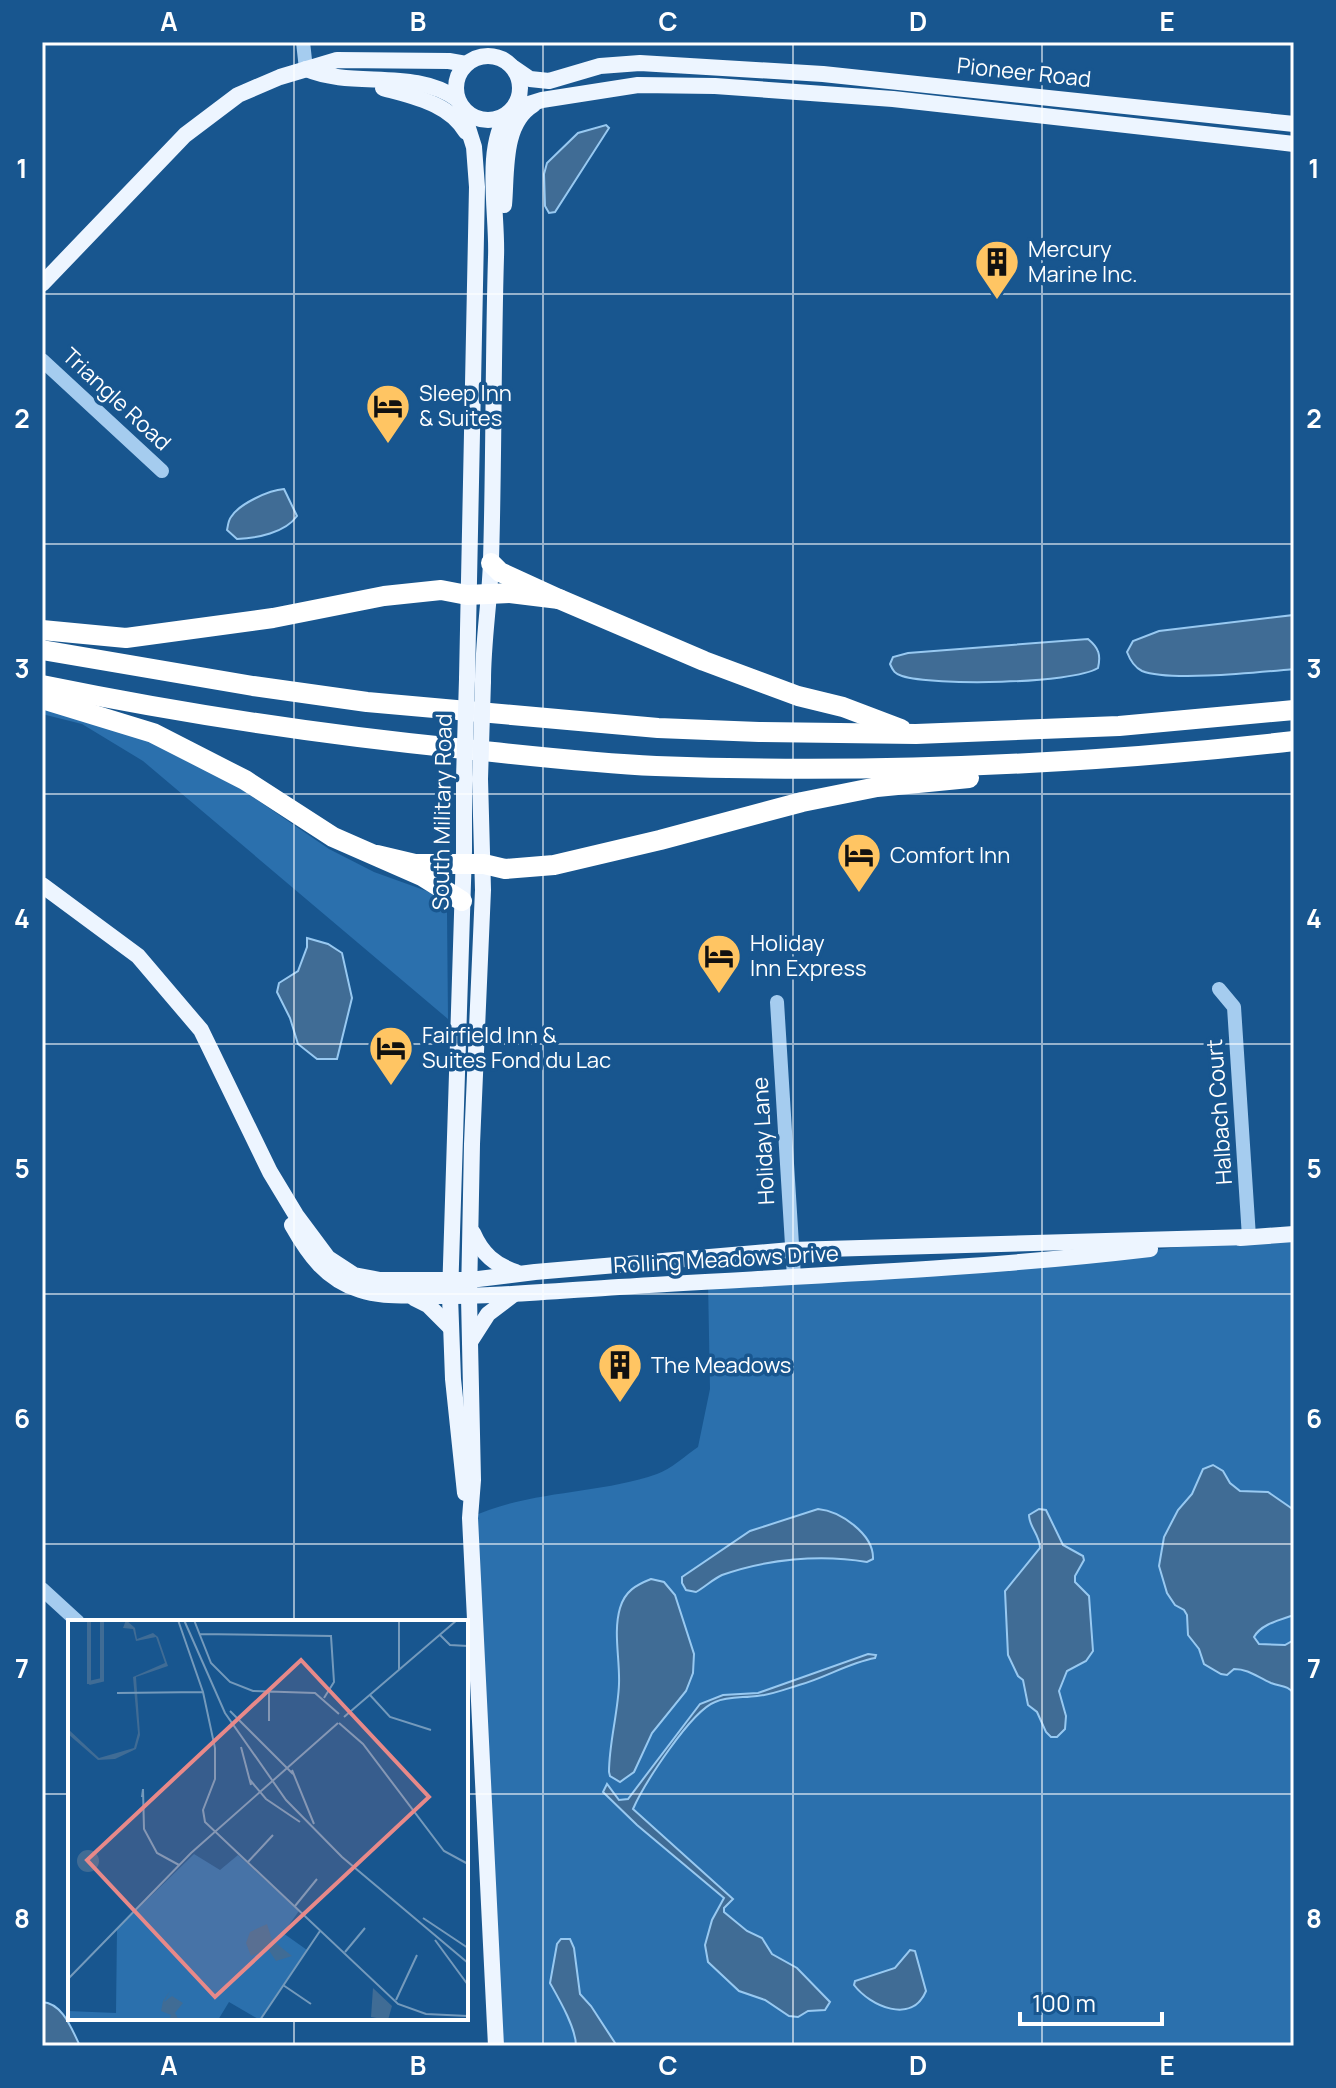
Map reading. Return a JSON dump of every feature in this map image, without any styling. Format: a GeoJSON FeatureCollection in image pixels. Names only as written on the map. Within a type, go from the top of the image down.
{"type":"FeatureCollection","features":[{"type":"Feature","properties":{"kind":"highway"},"geometry":{"type":"LineString","coordinates":[[491,563],[500,572],[704,661],[798,696],[843,707],[916,734]]}},
{"type":"Feature","properties":{"kind":"highway"},"geometry":{"type":"LineString","coordinates":[[42,630],[126,638],[273,618],[384,596],[441,590],[478,595],[526,594],[559,599]]}},
{"type":"Feature","properties":{"kind":"highway"},"geometry":{"type":"LineString","coordinates":[[42,650],[310,694],[553,720],[759,732],[916,734],[1119,726],[1294,710]]}},
{"type":"Feature","properties":{"kind":"highway"},"geometry":{"type":"LineString","coordinates":[[42,685],[243,723],[583,761],[743,768],[917,768],[1118,759]]}},
{"type":"Feature","properties":{"kind":"highway"},"geometry":{"type":"LineString","coordinates":[[42,699],[153,733],[245,780],[333,837],[440,886],[462,901]]}},
{"type":"Feature","properties":{"kind":"highway"},"geometry":{"type":"LineString","coordinates":[[377,855],[415,864],[474,864],[505,869],[554,865],[802,802],[862,790],[1294,741]]}},
{"type":"Feature","properties":{"kind":"main road"},"geometry":{"type":"LineString","coordinates":[[460,104],[456,80],[484,42]]}},
{"type":"Feature","properties":{"kind":"main road"},"geometry":{"type":"LineString","coordinates":[[306,69],[321,76],[434,87],[479,120],[489,121],[511,112],[521,89],[502,42]]}},
{"type":"Feature","properties":{"kind":"main road"},"geometry":{"type":"LineString","coordinates":[[42,284],[196,124],[259,84],[337,60],[468,62],[487,56],[509,64]]}},
{"type":"Feature","properties":{"kind":"main road","name":"Pioneer Road"},"geometry":{"type":"LineString","coordinates":[[509,64],[530,79],[549,81],[600,66],[640,63],[823,74],[1294,124]]}},
{"type":"Feature","properties":{"kind":"main road"},"geometry":{"type":"LineString","coordinates":[[355,79],[447,110],[463,128],[475,156]]}},
{"type":"Feature","properties":{"kind":"main road","name":"Pioneer Road"},"geometry":{"type":"LineString","coordinates":[[511,112],[542,100],[646,84],[740,87],[893,99],[1294,144]]}},
{"type":"Feature","properties":{"kind":"main road"},"geometry":{"type":"LineString","coordinates":[[496,254],[512,135],[522,114],[542,100]]}},
{"type":"Feature","properties":{"kind":"main road","name":"South Military Road"},"geometry":{"type":"LineString","coordinates":[[460,104],[471,132],[477,187],[478,595],[472,778],[471,1640],[496,2046]]}},
{"type":"Feature","properties":{"kind":"main road","name":"South Military Road"},"geometry":{"type":"LineString","coordinates":[[478,595],[491,563],[495,150],[500,129],[511,112]]}},
{"type":"Feature","properties":{"kind":"main road","name":"South Military Road"},"geometry":{"type":"LineString","coordinates":[[470,1518],[461,1466],[450,1288],[462,901],[474,864]]}},
{"type":"Feature","properties":{"kind":"main road","name":"Rolling Meadows Drive"},"geometry":{"type":"LineString","coordinates":[[42,885],[138,956],[201,1030],[270,1172],[317,1245],[339,1267],[354,1275],[516,1294],[1046,1262],[1249,1237]]}},
{"type":"Feature","properties":{"kind":"main road","name":"Rolling Meadows Drive"},"geometry":{"type":"LineString","coordinates":[[270,1172],[282,1207],[303,1245],[331,1276],[375,1294],[409,1295],[450,1288]]}},
{"type":"Feature","properties":{"kind":"main road"},"geometry":{"type":"LineString","coordinates":[[471,1229],[478,1246],[490,1259],[503,1268],[522,1273]]}},
{"type":"Feature","properties":{"kind":"main road","name":"Rolling Meadows Drive"},"geometry":{"type":"LineString","coordinates":[[470,1288],[522,1273],[791,1250],[1294,1234]]}},
{"type":"Feature","properties":{"kind":"main road"},"geometry":{"type":"LineString","coordinates":[[470,1343],[488,1314],[516,1294]]}},
{"type":"Feature","properties":{"kind":"main road"},"geometry":{"type":"LineString","coordinates":[[409,1295],[428,1305],[451,1328]]}},
{"type":"Feature","properties":{"kind":"street"},"geometry":{"type":"LineString","coordinates":[[303,42],[306,69]]}},
{"type":"Feature","properties":{"kind":"street","name":"Triangle Road"},"geometry":{"type":"LineString","coordinates":[[42,360],[162,471]]}},
{"type":"Feature","properties":{"kind":"street","name":"Halbach Court"},"geometry":{"type":"LineString","coordinates":[[1219,989],[1234,1007],[1249,1237]]}},
{"type":"Feature","properties":{"kind":"street","name":"Holiday Lane"},"geometry":{"type":"LineString","coordinates":[[777,1002],[794,1277]]}},
{"type":"Feature","properties":{"kind":"street"},"geometry":{"type":"LineString","coordinates":[[42,1589],[76,1620]]}},
{"type":"Feature","properties":{"kind":"shaded area"},"geometry":{"type":"Polygon","coordinates":[[[606,125],[609,128],[555,212],[549,213],[545,206],[544,174],[547,163],[578,133],[606,125]]]}},
{"type":"Feature","properties":{"kind":"shaded area"},"geometry":{"type":"Polygon","coordinates":[[[284,489],[297,516],[292,522],[262,536],[237,539],[227,530],[230,519],[241,507],[263,495],[284,489]]]}},
{"type":"Feature","properties":{"kind":"shaded area"},"geometry":{"type":"Polygon","coordinates":[[[1294,615],[1294,669],[1173,676],[1142,671],[1127,652],[1133,641],[1159,631],[1294,615]]]}},
{"type":"Feature","properties":{"kind":"shaded area"},"geometry":{"type":"Polygon","coordinates":[[[1088,639],[1098,652],[1098,668],[1061,677],[1002,682],[942,681],[902,676],[894,672],[890,664],[893,657],[908,653],[1088,639]]]}},
{"type":"Feature","properties":{"kind":"shaded area"},"geometry":{"type":"Polygon","coordinates":[[[42,705],[145,738],[222,776],[329,849],[374,872],[444,900],[447,913],[448,1019],[143,761],[82,724],[42,714],[42,705]]]}},
{"type":"Feature","properties":{"kind":"shaded area"},"geometry":{"type":"Polygon","coordinates":[[[307,938],[328,944],[342,953],[352,998],[337,1059],[317,1059],[298,1044],[277,992],[279,983],[298,971],[307,938]]]}},
{"type":"Feature","properties":{"kind":"shaded area"},"geometry":{"type":"Polygon","coordinates":[[[1294,1234],[1294,2046],[496,2046],[470,1518],[515,1502],[610,1486],[657,1474],[698,1447],[710,1389],[708,1281],[1046,1262],[1294,1234]]]}},
{"type":"Feature","properties":{"kind":"shaded area"},"geometry":{"type":"Polygon","coordinates":[[[1213,1465],[1223,1471],[1230,1483],[1240,1491],[1268,1492],[1294,1510],[1294,1615],[1266,1626],[1254,1637],[1259,1644],[1285,1645],[1294,1640],[1294,1694],[1244,1670],[1234,1669],[1227,1675],[1204,1664],[1199,1649],[1188,1635],[1187,1615],[1167,1593],[1159,1566],[1164,1537],[1178,1510],[1192,1494],[1203,1469],[1213,1465]]]}},
{"type":"Feature","properties":{"kind":"shaded area"},"geometry":{"type":"Polygon","coordinates":[[[818,1509],[836,1514],[854,1525],[868,1541],[873,1559],[867,1562],[812,1558],[775,1562],[722,1575],[696,1592],[686,1590],[682,1577],[750,1531],[818,1509]]]}},
{"type":"Feature","properties":{"kind":"shaded area"},"geometry":{"type":"Polygon","coordinates":[[[1039,1509],[1046,1510],[1063,1545],[1083,1556],[1075,1582],[1089,1596],[1093,1651],[1086,1661],[1067,1671],[1059,1691],[1066,1716],[1065,1729],[1057,1737],[1051,1737],[1046,1732],[1037,1712],[1028,1705],[1023,1680],[1008,1655],[1005,1591],[1040,1548],[1029,1515],[1039,1509]]]}},
{"type":"Feature","properties":{"kind":"shaded area"},"geometry":{"type":"Polygon","coordinates":[[[651,1579],[664,1582],[675,1595],[694,1654],[693,1673],[686,1691],[652,1733],[634,1772],[620,1782],[609,1772],[619,1684],[618,1617],[628,1593],[651,1579]]]}},
{"type":"Feature","properties":{"kind":"shaded area"},"geometry":{"type":"Polygon","coordinates":[[[868,1654],[876,1655],[875,1658],[778,1692],[725,1699],[705,1708],[681,1733],[633,1809],[733,1899],[724,1912],[747,1931],[762,1938],[772,1954],[797,1968],[830,2002],[825,2010],[808,2011],[798,2017],[789,2016],[765,2000],[739,1991],[708,1962],[705,1945],[712,1920],[724,1898],[637,1825],[603,1792],[607,1784],[619,1800],[628,1799],[700,1704],[723,1695],[758,1693],[868,1654]]]}},
{"type":"Feature","properties":{"kind":"shaded area"},"geometry":{"type":"Polygon","coordinates":[[[561,1939],[570,1939],[574,1948],[580,1994],[617,2046],[576,2046],[570,2022],[550,1983],[557,1944],[561,1939]]]}},
{"type":"Feature","properties":{"kind":"shaded area"},"geometry":{"type":"Polygon","coordinates":[[[910,1950],[915,1951],[926,1991],[920,2001],[911,2007],[901,2010],[880,2005],[854,1985],[855,1981],[895,1968],[910,1950]]]}},
{"type":"Feature","properties":{"kind":"shaded area"},"geometry":{"type":"Polygon","coordinates":[[[42,2002],[61,2012],[80,2046],[42,2046],[42,2002]]]}},
{"type":"Feature","properties":{"kind":"place","name":"Mercury Marine Inc."},"geometry":{"type":"Point","coordinates":[997,301]}},
{"type":"Feature","properties":{"kind":"place","name":"Sleep Inn & Suites"},"geometry":{"type":"Point","coordinates":[388,445]}},
{"type":"Feature","properties":{"kind":"place","name":"Comfort Inn"},"geometry":{"type":"Point","coordinates":[859,894]}},
{"type":"Feature","properties":{"kind":"place","name":"Holiday Inn Express"},"geometry":{"type":"Point","coordinates":[719,995]}},
{"type":"Feature","properties":{"kind":"place","name":"Fairfield Inn & Suites Fond du Lac"},"geometry":{"type":"Point","coordinates":[391,1087]}},
{"type":"Feature","properties":{"kind":"place","name":"The Meadows"},"geometry":{"type":"Point","coordinates":[620,1404]}}]}
